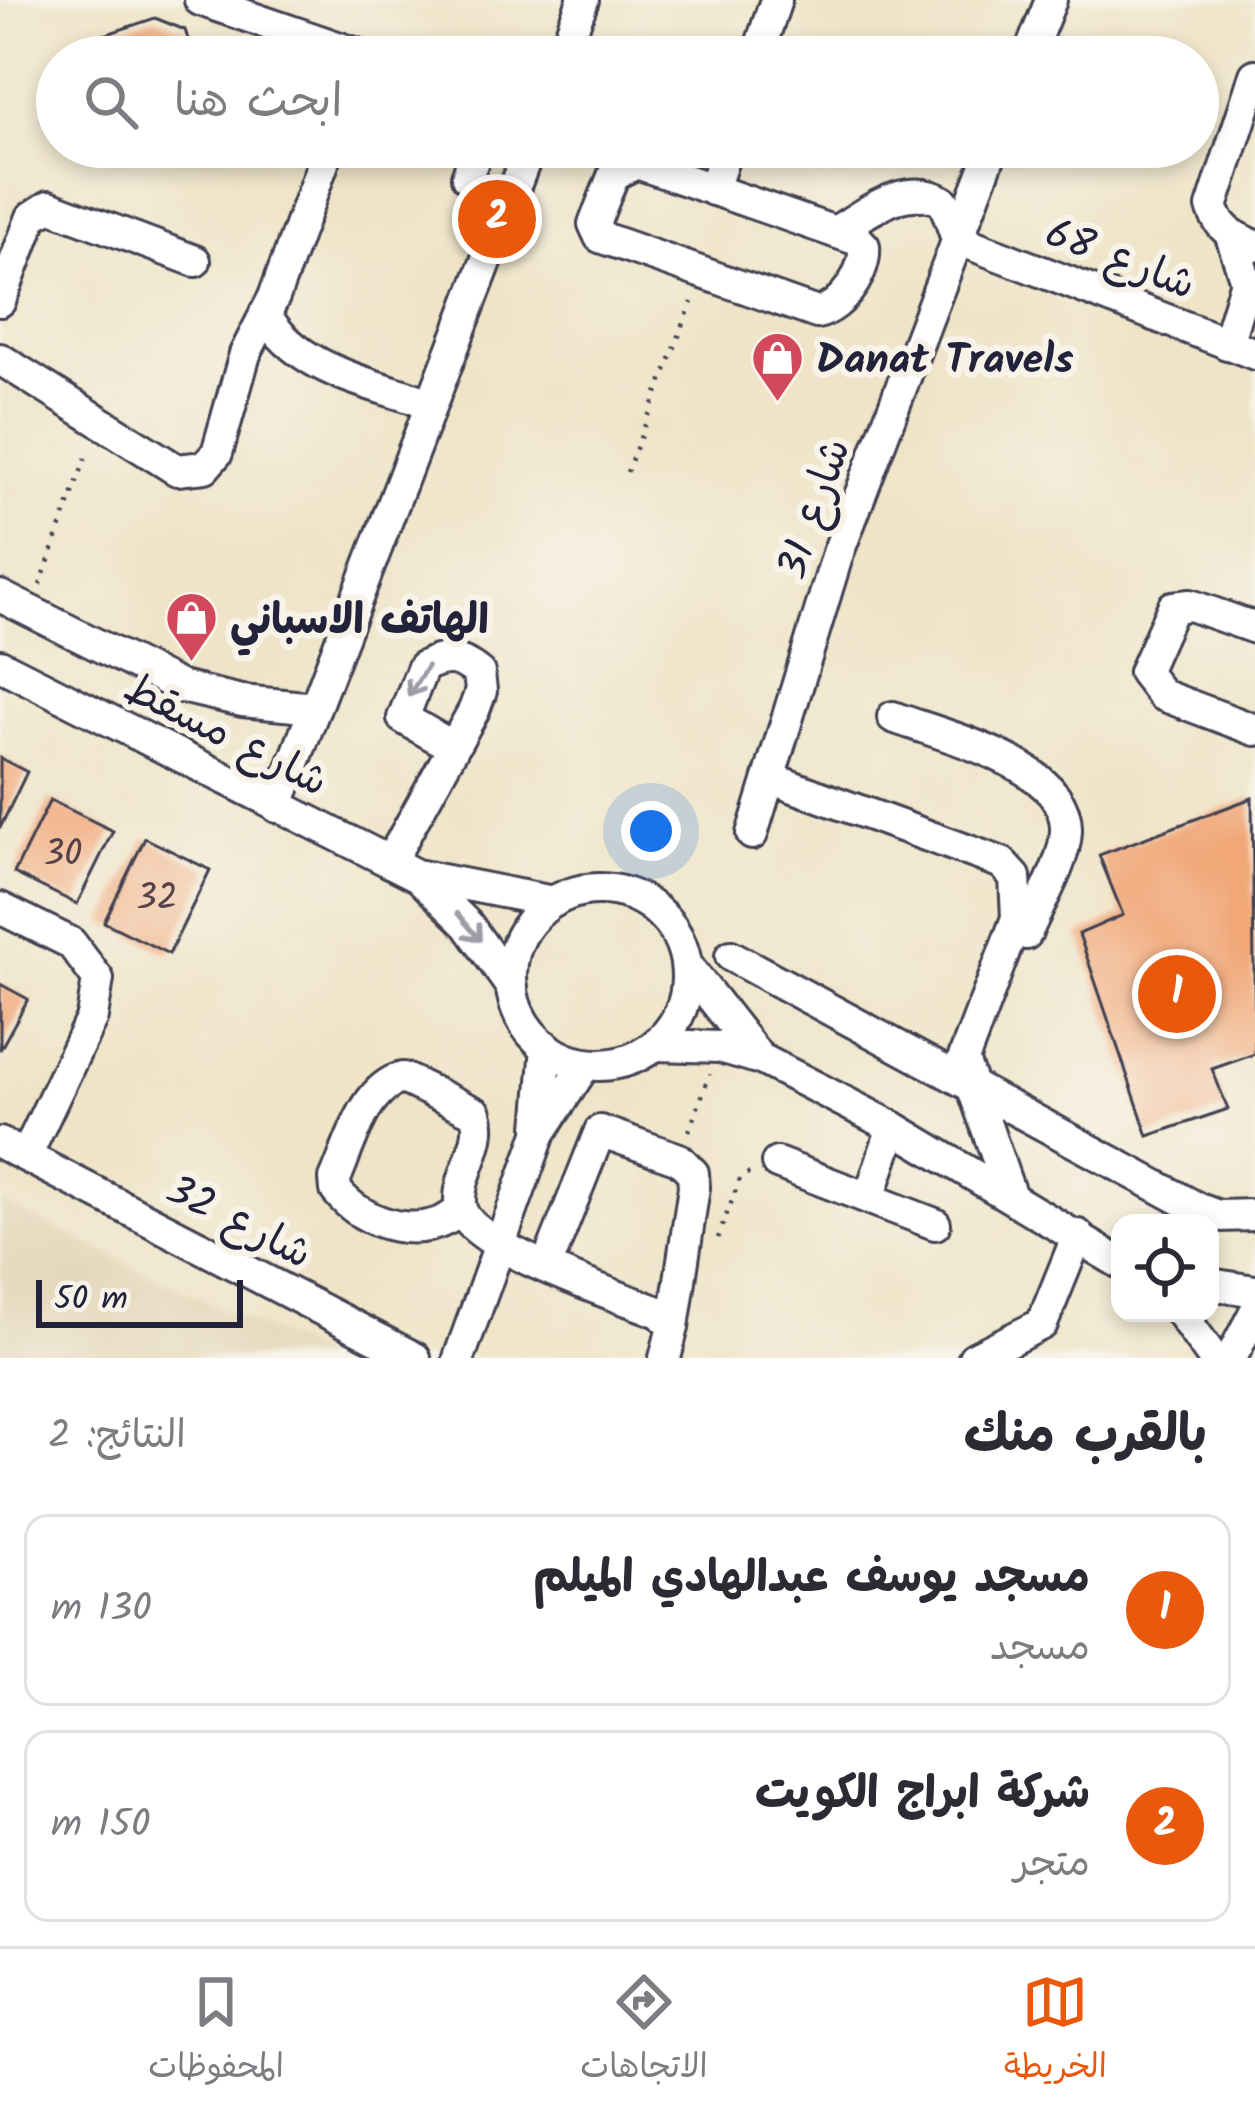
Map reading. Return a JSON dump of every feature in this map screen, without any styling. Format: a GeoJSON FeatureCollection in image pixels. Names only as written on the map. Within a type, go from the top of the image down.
{"type":"FeatureCollection","features":[{"type":"Feature","properties":{"kind":"street"},"geometry":{"type":"LineString","coordinates":[[570,36],[583,0]]}},
{"type":"Feature","properties":{"kind":"street"},"geometry":{"type":"LineString","coordinates":[[764,36],[776,0]]}},
{"type":"Feature","properties":{"kind":"street"},"geometry":{"type":"LineString","coordinates":[[1036,36],[1051,0]]}},
{"type":"Feature","properties":{"kind":"street"},"geometry":{"type":"LineString","coordinates":[[205,1],[306,36]]}},
{"type":"Feature","properties":{"kind":"street"},"geometry":{"type":"LineString","coordinates":[[1241,349],[1249,292],[1243,241],[1217,223],[1213,191],[1255,75]]}},
{"type":"Feature","properties":{"kind":"street"},"geometry":{"type":"LineString","coordinates":[[0,359],[177,470],[196,471],[217,453],[239,372],[321,168]]}},
{"type":"Feature","properties":{"kind":"street"},"geometry":{"type":"LineString","coordinates":[[277,807],[522,168]]}},
{"type":"Feature","properties":{"kind":"street"},"geometry":{"type":"LineString","coordinates":[[623,168],[614,174],[594,224],[600,237],[703,274],[808,311],[826,312],[840,302],[866,254],[858,240],[642,168]]}},
{"type":"Feature","properties":{"kind":"street"},"geometry":{"type":"LineString","coordinates":[[713,190],[720,168]]}},
{"type":"Feature","properties":{"kind":"street","name":"شارع 31"},"geometry":{"type":"LineString","coordinates":[[752,834],[838,553],[985,168]]}},
{"type":"Feature","properties":{"kind":"street"},"geometry":{"type":"LineString","coordinates":[[836,232],[890,199],[929,194],[944,202],[957,239]]}},
{"type":"Feature","properties":{"kind":"street"},"geometry":{"type":"LineString","coordinates":[[0,302],[32,217],[49,206],[195,261]]}},
{"type":"Feature","properties":{"kind":"street","name":"شارع 68"},"geometry":{"type":"LineString","coordinates":[[957,239],[1241,349]]}},
{"type":"Feature","properties":{"kind":"street"},"geometry":{"type":"LineString","coordinates":[[265,313],[303,357]]}},
{"type":"Feature","properties":{"kind":"street"},"geometry":{"type":"LineString","coordinates":[[239,372],[270,359],[303,357],[430,404]]}},
{"type":"Feature","properties":{"kind":"street"},"geometry":{"type":"LineString","coordinates":[[0,596],[181,687],[242,701],[315,708]]}},
{"type":"Feature","properties":{"kind":"street"},"geometry":{"type":"LineString","coordinates":[[1255,628],[1190,605],[1173,607],[1144,672],[1162,694],[1255,730]]}},
{"type":"Feature","properties":{"kind":"street","name":"شارع مسقط"},"geometry":{"type":"LineString","coordinates":[[0,664],[403,868],[553,902]]}},
{"type":"Feature","properties":{"kind":"street"},"geometry":{"type":"LineString","coordinates":[[893,717],[1036,772],[1064,803],[1067,835],[966,1078]]}},
{"type":"Feature","properties":{"kind":"street"},"geometry":{"type":"LineString","coordinates":[[403,868],[453,747]]}},
{"type":"Feature","properties":{"kind":"street"},"geometry":{"type":"LineString","coordinates":[[772,779],[1002,863],[1015,877],[1017,918],[963,1060],[1010,1195]]}},
{"type":"Feature","properties":{"kind":"street","name":"شارع مسقط"},"geometry":{"type":"LineString","coordinates":[[403,868],[468,925],[512,988]]}},
{"type":"Feature","properties":{"kind":"street"},"geometry":{"type":"LineString","coordinates":[[761,1059],[710,1003],[664,918],[643,901],[616,891],[586,890],[553,902],[535,915],[518,940],[512,988],[515,1007],[533,1037],[547,1047],[585,1065],[622,1062],[655,1046],[719,1047],[761,1059],[893,1127],[1111,1257]]}},
{"type":"Feature","properties":{"kind":"street","name":"شارع 32"},"geometry":{"type":"LineString","coordinates":[[0,908],[71,943],[98,980],[92,1017],[13,1149],[415,1358]]}},
{"type":"Feature","properties":{"kind":"street"},"geometry":{"type":"LineString","coordinates":[[731,956],[966,1078],[1199,1210],[1218,1216],[1255,1215]]}},
{"type":"Feature","properties":{"kind":"street"},"geometry":{"type":"LineString","coordinates":[[655,1046],[681,1009],[686,965]]}},
{"type":"Feature","properties":{"kind":"street"},"geometry":{"type":"LineString","coordinates":[[540,1133],[547,1047]]}},
{"type":"Feature","properties":{"kind":"street"},"geometry":{"type":"LineString","coordinates":[[459,1358],[540,1133],[585,1065]]}},
{"type":"Feature","properties":{"kind":"street"},"geometry":{"type":"LineString","coordinates":[[460,1210],[448,1222],[417,1231],[339,1195],[335,1178],[370,1103],[392,1080],[403,1078],[476,1113],[478,1137],[460,1190],[460,1210],[468,1226],[498,1245],[661,1312],[673,1327]]}},
{"type":"Feature","properties":{"kind":"street"},"geometry":{"type":"LineString","coordinates":[[869,1198],[893,1127]]}},
{"type":"Feature","properties":{"kind":"street"},"geometry":{"type":"LineString","coordinates":[[547,1265],[599,1131],[680,1159],[693,1173],[694,1187],[664,1358]]}},
{"type":"Feature","properties":{"kind":"street"},"geometry":{"type":"LineString","coordinates":[[777,1163],[935,1224]]}},
{"type":"Feature","properties":{"kind":"street"},"geometry":{"type":"LineString","coordinates":[[1078,1235],[1111,1248]]}},
{"type":"Feature","properties":{"kind":"street"},"geometry":{"type":"LineString","coordinates":[[974,1358],[1042,1324],[1078,1235]]}},
{"type":"Feature","properties":{"kind":"street"},"geometry":{"type":"LineString","coordinates":[[1219,1285],[1255,1291]]}},
{"type":"Feature","properties":{"kind":"street"},"geometry":{"type":"LineString","coordinates":[[1231,1358],[1255,1312]]}},
{"type":"Feature","properties":{"kind":"street"},"geometry":{"type":"LineString","coordinates":[[1187,1322],[1213,1358]]}},
{"type":"Feature","properties":{"kind":"path"},"geometry":{"type":"LineString","coordinates":[[627,472],[703,274]]}},
{"type":"Feature","properties":{"kind":"path"},"geometry":{"type":"LineString","coordinates":[[30,611],[99,421]]}},
{"type":"Feature","properties":{"kind":"path"},"geometry":{"type":"LineString","coordinates":[[680,1159],[719,1047]]}},
{"type":"Feature","properties":{"kind":"path"},"geometry":{"type":"LineString","coordinates":[[716,1243],[741,1176],[777,1163]]}},
{"type":"Feature","properties":{"kind":"shaded area"},"geometry":{"type":"Polygon","coordinates":[[[0,1202],[325,1358],[0,1358],[0,1202]]]}},
{"type":"Feature","properties":{"kind":"building"},"geometry":{"type":"Polygon","coordinates":[[[155,18],[185,30],[187,36],[101,36],[155,18]]]}},
{"type":"Feature","properties":{"kind":"building"},"geometry":{"type":"Polygon","coordinates":[[[0,758],[27,772],[0,828],[0,758]]]}},
{"type":"Feature","properties":{"kind":"building"},"geometry":{"type":"Polygon","coordinates":[[[1252,798],[1255,1054],[1212,1069],[1228,1109],[1148,1136],[1079,934],[1123,915],[1099,855],[1252,798]]]}},
{"type":"Feature","properties":{"kind":"building"},"geometry":{"type":"Polygon","coordinates":[[[50,800],[113,831],[77,904],[14,873],[50,800]]]}},
{"type":"Feature","properties":{"kind":"building"},"geometry":{"type":"Polygon","coordinates":[[[145,838],[210,870],[169,954],[104,922],[145,838]]]}},
{"type":"Feature","properties":{"kind":"building"},"geometry":{"type":"Polygon","coordinates":[[[0,984],[28,999],[0,1050],[0,984]]]}},
{"type":"Feature","properties":{"kind":"place","name":"شركة ابراج الكويت"},"geometry":{"type":"Point","coordinates":[497,219]}},
{"type":"Feature","properties":{"kind":"place","name":"Danat Travels"},"geometry":{"type":"Point","coordinates":[777,404]}},
{"type":"Feature","properties":{"kind":"place","name":"الهاتف الاسباني"},"geometry":{"type":"Point","coordinates":[191,664]}},
{"type":"Feature","properties":{"kind":"place","name":"مسجد يوسف عبدالهادي الميلم"},"geometry":{"type":"Point","coordinates":[1177,994]}}]}
